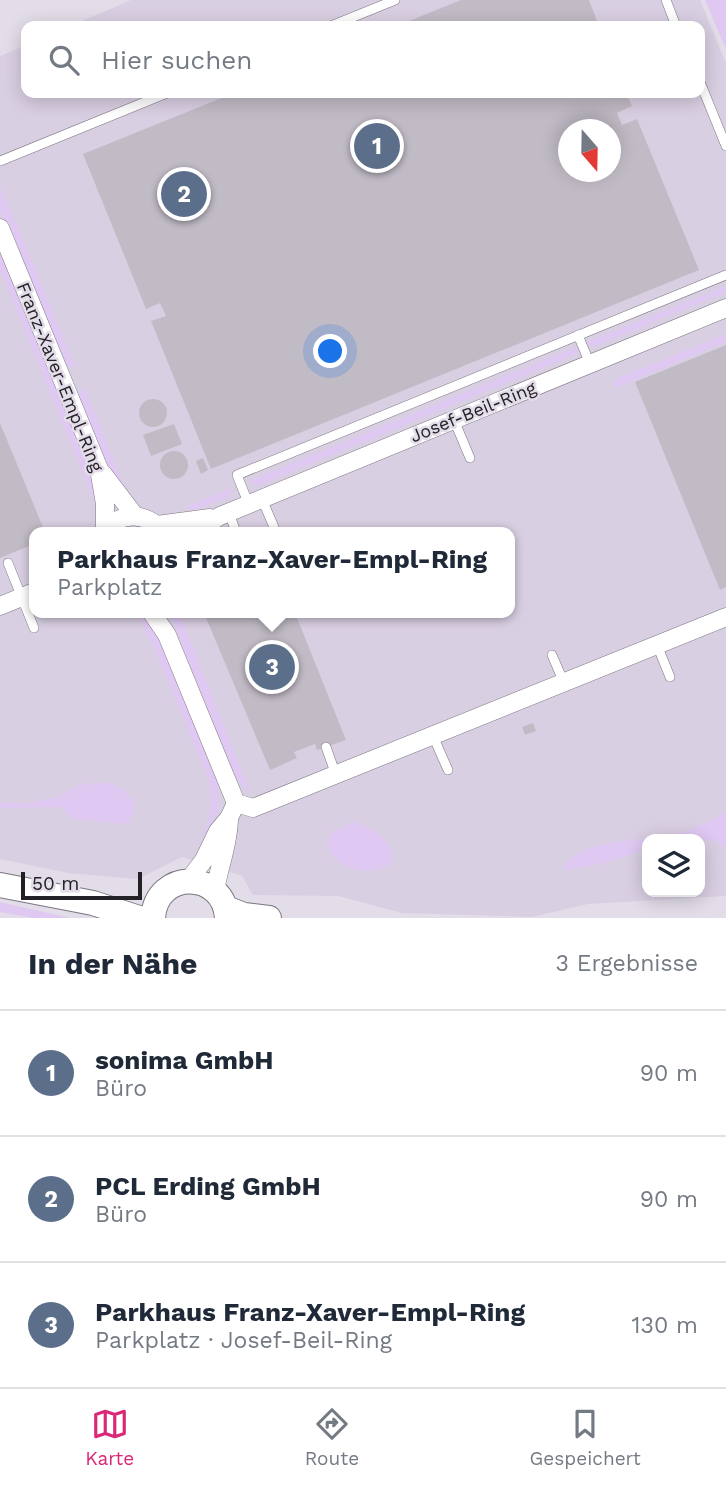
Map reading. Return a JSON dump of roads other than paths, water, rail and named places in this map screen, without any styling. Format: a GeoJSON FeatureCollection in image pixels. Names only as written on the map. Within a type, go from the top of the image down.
{"type":"FeatureCollection","features":[{"type":"Feature","properties":{"kind":"street","name":"Franz-Xaver-Empl-Ring"},"geometry":{"type":"LineString","coordinates":[[0,228],[99,469],[105,505],[104,527]]}},
{"type":"Feature","properties":{"kind":"street","name":"Josef-Beil-Ring"},"geometry":{"type":"LineString","coordinates":[[204,527],[225,515],[726,308]]}},
{"type":"Feature","properties":{"kind":"street"},"geometry":{"type":"LineString","coordinates":[[99,469],[135,516]]}},
{"type":"Feature","properties":{"kind":"street","name":"Josef-Beil-Ring"},"geometry":{"type":"LineString","coordinates":[[169,527],[225,515]]}},
{"type":"Feature","properties":{"kind":"street"},"geometry":{"type":"LineString","coordinates":[[108,527],[124,517],[135,516],[149,520],[158,527]]}},
{"type":"Feature","properties":{"kind":"street"},"geometry":{"type":"LineString","coordinates":[[0,606],[28,595]]}},
{"type":"Feature","properties":{"kind":"street"},"geometry":{"type":"LineString","coordinates":[[188,881],[204,860],[218,831],[233,811],[262,806],[726,617]]}},
{"type":"Feature","properties":{"kind":"street"},"geometry":{"type":"LineString","coordinates":[[155,618],[167,635]]}},
{"type":"Feature","properties":{"kind":"street"},"geometry":{"type":"LineString","coordinates":[[164,618],[167,635],[233,811],[229,838],[219,866],[223,906]]}},
{"type":"Feature","properties":{"kind":"street"},"geometry":{"type":"LineString","coordinates":[[0,885],[93,903],[155,909],[175,885],[188,881],[202,884],[223,906],[244,915],[269,918]]}},
{"type":"Feature","properties":{"kind":"street"},"geometry":{"type":"LineString","coordinates":[[93,903],[139,918]]}},
{"type":"Feature","properties":{"kind":"lane"},"geometry":{"type":"LineString","coordinates":[[344,21],[396,0]]}},
{"type":"Feature","properties":{"kind":"lane"},"geometry":{"type":"LineString","coordinates":[[666,0],[674,21]]}},
{"type":"Feature","properties":{"kind":"lane"},"geometry":{"type":"LineString","coordinates":[[705,94],[726,146]]}},
{"type":"Feature","properties":{"kind":"lane"},"geometry":{"type":"LineString","coordinates":[[0,161],[155,98]]}},
{"type":"Feature","properties":{"kind":"lane"},"geometry":{"type":"LineString","coordinates":[[273,527],[237,475],[726,275]]}},
{"type":"Feature","properties":{"kind":"lane"},"geometry":{"type":"LineString","coordinates":[[578,335],[590,364]]}},
{"type":"Feature","properties":{"kind":"lane"},"geometry":{"type":"LineString","coordinates":[[454,420],[470,458]]}},
{"type":"Feature","properties":{"kind":"lane"},"geometry":{"type":"LineString","coordinates":[[225,515],[233,527]]}},
{"type":"Feature","properties":{"kind":"lane"},"geometry":{"type":"LineString","coordinates":[[8,563],[28,595]]}},
{"type":"Feature","properties":{"kind":"lane"},"geometry":{"type":"LineString","coordinates":[[32,618],[34,628]]}},
{"type":"Feature","properties":{"kind":"lane"},"geometry":{"type":"LineString","coordinates":[[657,645],[670,677]]}},
{"type":"Feature","properties":{"kind":"lane"},"geometry":{"type":"LineString","coordinates":[[552,655],[564,683]]}},
{"type":"Feature","properties":{"kind":"lane"},"geometry":{"type":"LineString","coordinates":[[433,736],[447,770]]}},
{"type":"Feature","properties":{"kind":"lane"},"geometry":{"type":"LineString","coordinates":[[326,747],[336,775]]}},
{"type":"Feature","properties":{"kind":"place","name":"sonima GmbH"},"geometry":{"type":"Point","coordinates":[377,146]}},
{"type":"Feature","properties":{"kind":"place","name":"PCL Erding GmbH"},"geometry":{"type":"Point","coordinates":[184,194]}},
{"type":"Feature","properties":{"kind":"place","name":"Parkhaus Franz-Xaver-Empl-Ring"},"geometry":{"type":"Point","coordinates":[272,667]}}]}
